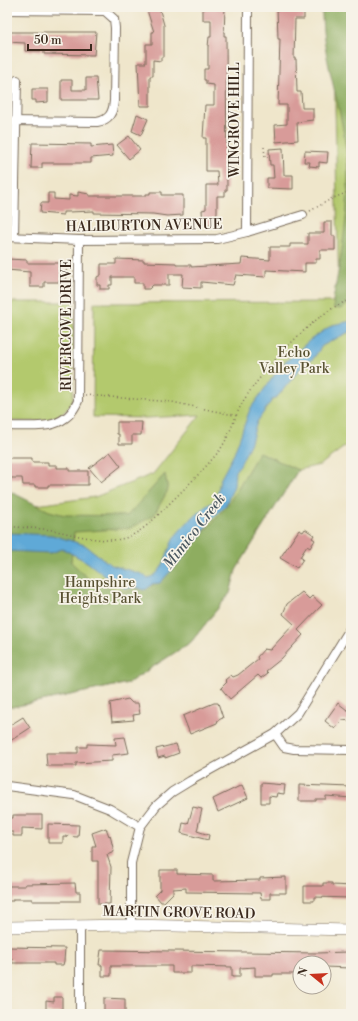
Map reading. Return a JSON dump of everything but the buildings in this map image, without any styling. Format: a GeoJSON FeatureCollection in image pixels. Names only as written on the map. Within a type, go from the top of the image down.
{"type":"FeatureCollection","features":[{"type":"Feature","properties":{"kind":"main road","name":"MARTIN GROVE ROAD"},"geometry":{"type":"LineString","coordinates":[[7,926],[131,926],[351,930]]}},
{"type":"Feature","properties":{"kind":"street","name":"WINGROVE HILL"},"geometry":{"type":"LineString","coordinates":[[247,232],[248,7]]}},
{"type":"Feature","properties":{"kind":"street"},"geometry":{"type":"LineString","coordinates":[[7,10],[105,10],[114,19],[115,28],[114,101],[113,110],[110,116],[104,121],[97,122],[11,121]]}},
{"type":"Feature","properties":{"kind":"street"},"geometry":{"type":"LineString","coordinates":[[10,237],[11,121],[17,80]]}},
{"type":"Feature","properties":{"kind":"street","name":"HALIBURTON AVENUE"},"geometry":{"type":"LineString","coordinates":[[10,237],[80,240],[217,239],[247,232],[303,215]]}},
{"type":"Feature","properties":{"kind":"street","name":"RIVERCOVE DRIVE"},"geometry":{"type":"LineString","coordinates":[[7,426],[45,426],[61,422],[76,408],[79,394],[80,240]]}},
{"type":"Feature","properties":{"kind":"street"},"geometry":{"type":"LineString","coordinates":[[131,926],[131,863],[140,827],[156,806],[172,792],[275,734],[298,713],[351,627]]}},
{"type":"Feature","properties":{"kind":"street"},"geometry":{"type":"LineString","coordinates":[[275,734],[284,747],[294,749],[351,750]]}},
{"type":"Feature","properties":{"kind":"street"},"geometry":{"type":"LineString","coordinates":[[7,786],[74,795],[110,810],[140,827]]}},
{"type":"Feature","properties":{"kind":"street"},"geometry":{"type":"LineString","coordinates":[[80,926],[80,1014]]}},
{"type":"Feature","properties":{"kind":"path"},"geometry":{"type":"LineString","coordinates":[[264,147],[265,157],[270,157]]}},
{"type":"Feature","properties":{"kind":"path"},"geometry":{"type":"LineString","coordinates":[[303,215],[331,198],[351,190]]}},
{"type":"Feature","properties":{"kind":"path"},"geometry":{"type":"LineString","coordinates":[[7,526],[51,530],[94,538],[120,539],[140,532],[201,473],[220,450],[238,416],[244,400],[269,368],[301,333],[320,316],[343,302],[351,300]]}},
{"type":"Feature","properties":{"kind":"path"},"geometry":{"type":"LineString","coordinates":[[79,394],[172,402],[238,416]]}},
{"type":"Feature","properties":{"kind":"green space"},"geometry":{"type":"Polygon","coordinates":[[[322,7],[351,7],[351,301],[342,309],[334,308],[333,300],[345,226],[348,169],[340,114],[325,43],[322,7]]]}},
{"type":"Feature","properties":{"kind":"green space","name":"Hampshire Heights Park"},"geometry":{"type":"Polygon","coordinates":[[[333,7],[351,7],[351,442],[320,465],[298,470],[236,570],[230,593],[191,642],[128,683],[7,708],[7,509],[95,497],[153,474],[200,415],[147,418],[93,417],[94,303],[339,302],[333,7]]]}},
{"type":"Feature","properties":{"kind":"green space"},"geometry":{"type":"Polygon","coordinates":[[[7,302],[74,302],[73,399],[68,408],[54,418],[36,421],[7,421],[7,302]]]}},
{"type":"Feature","properties":{"kind":"green space","name":"Hampshire Heights Park"},"geometry":{"type":"Polygon","coordinates":[[[259,452],[298,470],[236,570],[230,593],[191,642],[128,683],[7,708],[7,490],[49,511],[65,515],[127,516],[165,474],[168,490],[154,515],[131,528],[74,532],[71,562],[93,583],[126,592],[150,586],[169,573],[229,503],[259,452]]]}},
{"type":"Feature","properties":{"kind":"water","name":"Mimico Creek"},"geometry":{"type":"Polygon","coordinates":[[[351,321],[351,331],[322,346],[313,359],[305,363],[278,396],[272,400],[257,422],[251,442],[240,465],[235,471],[234,486],[226,505],[209,522],[200,538],[190,547],[187,553],[160,583],[152,584],[147,589],[143,590],[137,587],[126,589],[114,583],[87,562],[63,549],[50,553],[7,551],[7,533],[52,535],[85,545],[111,565],[142,574],[147,578],[153,576],[162,567],[176,535],[194,516],[216,500],[220,480],[234,454],[250,409],[281,366],[310,340],[332,325],[351,321]]]}},
{"type":"Feature","properties":{"kind":"park label","name":"Echo Valley Park"},"geometry":{"type":"Point","coordinates":[294,360]}}]}
